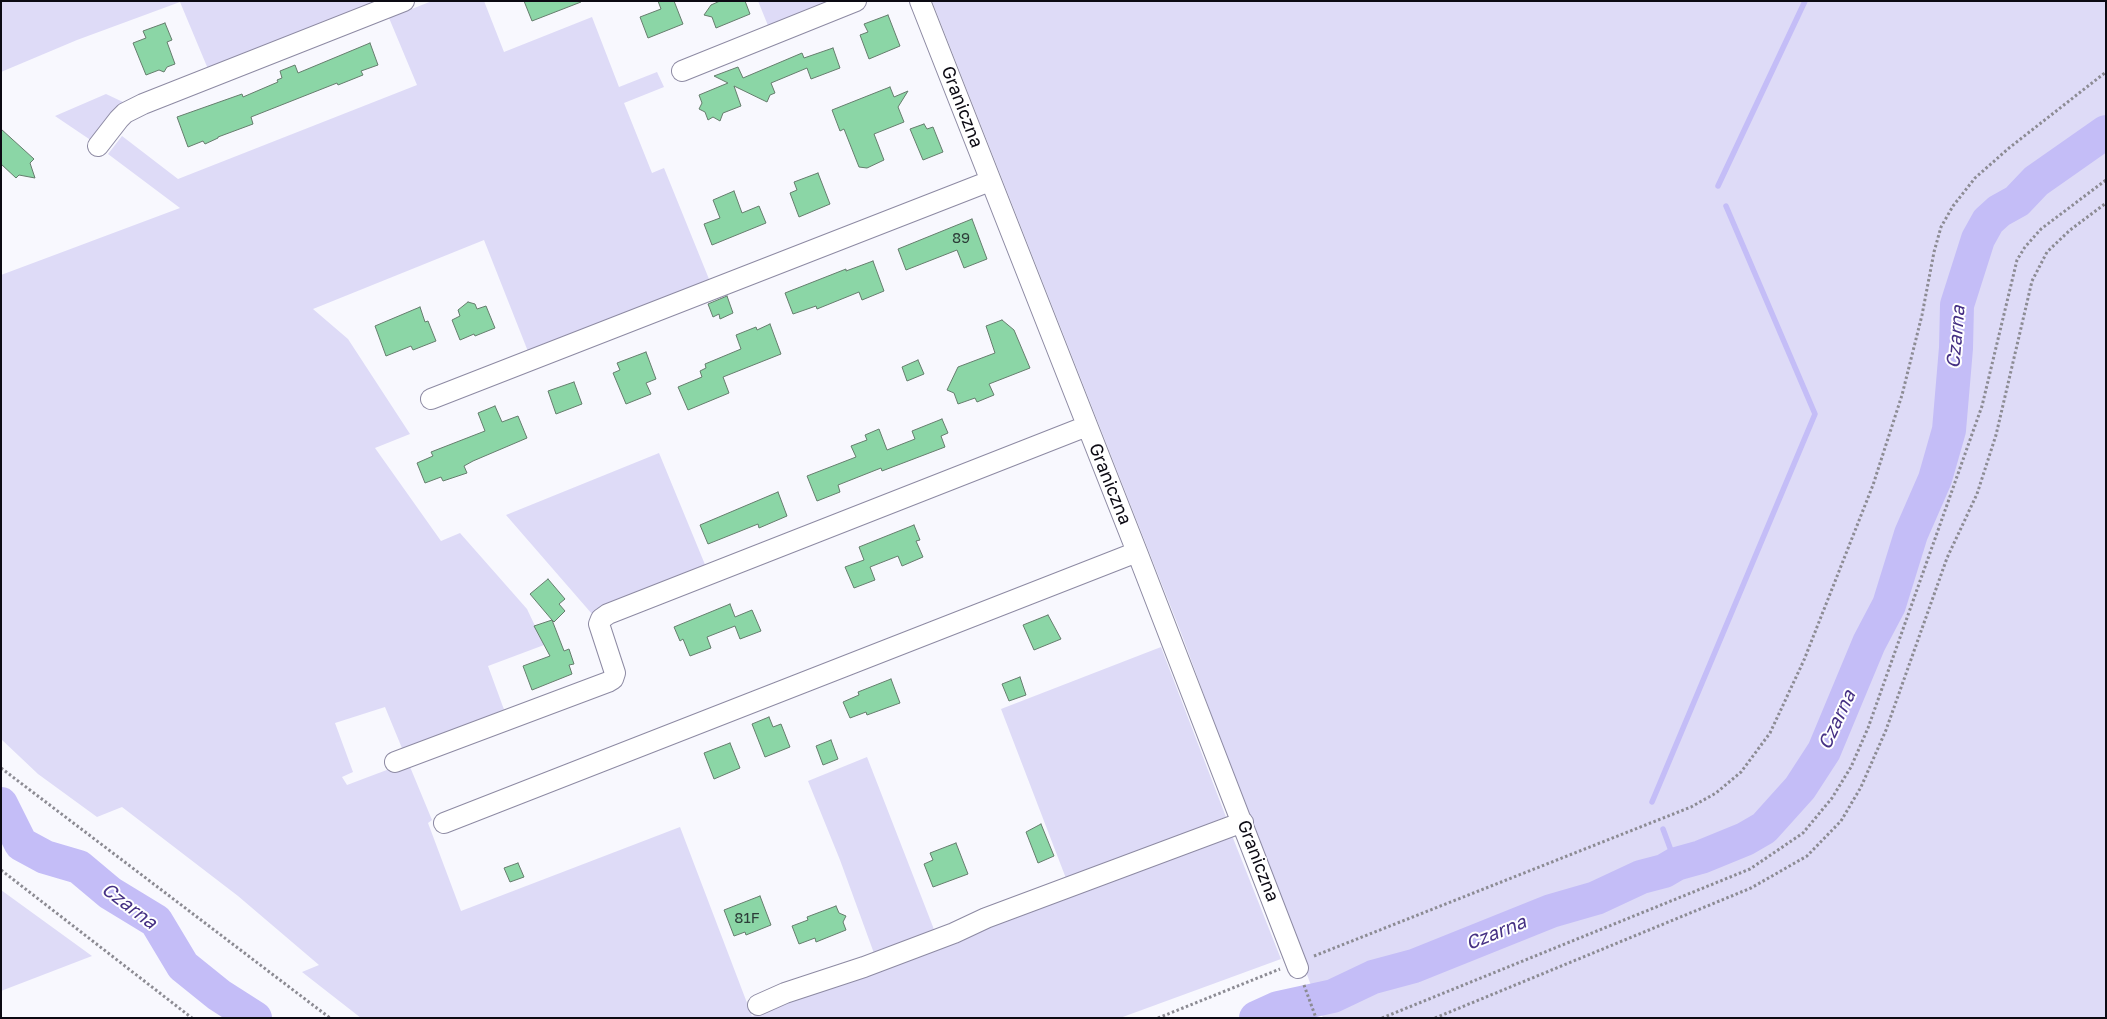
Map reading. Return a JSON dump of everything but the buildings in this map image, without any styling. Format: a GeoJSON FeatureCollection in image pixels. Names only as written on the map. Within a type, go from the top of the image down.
{"type":"FeatureCollection","features":[{"type":"Feature","properties":{"kind":"street"},"geometry":{"type":"LineString","coordinates":[[98,146],[125,113],[143,104],[404,1]]}},
{"type":"Feature","properties":{"kind":"street"},"geometry":{"type":"LineString","coordinates":[[682,71],[856,1]]}},
{"type":"Feature","properties":{"kind":"street","name":"Graniczna"},"geometry":{"type":"LineString","coordinates":[[920,1],[1243,822],[1297,965]]}},
{"type":"Feature","properties":{"kind":"street"},"geometry":{"type":"LineString","coordinates":[[431,399],[990,181]]}},
{"type":"Feature","properties":{"kind":"street"},"geometry":{"type":"LineString","coordinates":[[395,762],[613,679],[615,673],[599,624],[601,619],[608,614],[1087,426]]}},
{"type":"Feature","properties":{"kind":"street"},"geometry":{"type":"LineString","coordinates":[[444,823],[1137,552]]}},
{"type":"Feature","properties":{"kind":"street"},"geometry":{"type":"LineString","coordinates":[[758,1005],[785,993],[954,933],[986,918],[1243,822]]}},
{"type":"Feature","properties":{"kind":"path"},"geometry":{"type":"LineString","coordinates":[[1158,1018],[1297,965],[1691,807],[1716,793],[1741,772],[1770,733],[1804,660],[1873,485],[1902,395],[1941,227],[1953,206],[1975,178],[2009,148],[2106,72]]}},
{"type":"Feature","properties":{"kind":"path"},"geometry":{"type":"LineString","coordinates":[[1382,1018],[1750,869],[1803,833],[1832,798],[1850,767],[1868,728],[1982,406],[2017,260],[2025,247],[2042,229],[2106,180]]}},
{"type":"Feature","properties":{"kind":"path"},"geometry":{"type":"LineString","coordinates":[[1435,1018],[1751,888],[1807,856],[1841,821],[1862,787],[1886,730],[1948,558],[1977,494],[1996,435],[2032,280],[2046,252],[2070,230],[2106,203]]}},
{"type":"Feature","properties":{"kind":"path"},"geometry":{"type":"LineString","coordinates":[[1,768],[330,1018]]}},
{"type":"Feature","properties":{"kind":"path"},"geometry":{"type":"LineString","coordinates":[[1,870],[192,1018]]}},
{"type":"Feature","properties":{"kind":"path"},"geometry":{"type":"LineString","coordinates":[[1297,965],[1316,1018]]}},
{"type":"Feature","properties":{"kind":"shaded area"},"geometry":{"type":"Polygon","coordinates":[[[1,1],[385,1],[208,69],[180,2],[77,40],[1,72],[1,1]]]}},
{"type":"Feature","properties":{"kind":"shaded area"},"geometry":{"type":"Polygon","coordinates":[[[432,1],[484,1],[504,52],[592,17],[619,87],[657,72],[664,87],[624,103],[652,173],[664,168],[711,284],[529,354],[484,240],[313,309],[348,339],[410,434],[375,448],[441,541],[460,533],[527,609],[544,645],[488,666],[506,715],[404,753],[385,707],[335,723],[353,772],[342,777],[347,785],[408,762],[432,820],[428,823],[461,911],[680,827],[752,1016],[883,969],[1231,833],[1281,959],[1120,1018],[361,1018],[302,972],[319,965],[238,896],[122,807],[97,817],[38,774],[1,739],[1,275],[180,208],[108,154],[122,136],[178,179],[417,85],[389,18],[432,1]]]}},
{"type":"Feature","properties":{"kind":"shaded area"},"geometry":{"type":"Polygon","coordinates":[[[758,1],[836,1],[769,28],[758,1]]]}},
{"type":"Feature","properties":{"kind":"shaded area"},"geometry":{"type":"Polygon","coordinates":[[[932,1],[2106,1],[2106,1018],[1323,1018],[1183,638],[932,1]]]}},
{"type":"Feature","properties":{"kind":"shaded area"},"geometry":{"type":"Polygon","coordinates":[[[106,94],[123,102],[92,141],[55,116],[106,94]]]}},
{"type":"Feature","properties":{"kind":"shaded area"},"geometry":{"type":"Polygon","coordinates":[[[659,453],[706,567],[592,614],[506,515],[659,453]]]}},
{"type":"Feature","properties":{"kind":"shaded area"},"geometry":{"type":"Polygon","coordinates":[[[1161,647],[1226,817],[1067,881],[1001,709],[1161,647]]]}},
{"type":"Feature","properties":{"kind":"shaded area"},"geometry":{"type":"Polygon","coordinates":[[[867,757],[935,932],[875,956],[840,860],[808,781],[867,757]]]}},
{"type":"Feature","properties":{"kind":"shaded area"},"geometry":{"type":"Polygon","coordinates":[[[1,890],[92,956],[1,991],[1,890]]]}},
{"type":"Feature","properties":{"kind":"waterway"},"geometry":{"type":"LineString","coordinates":[[1718,186],[1805,1]]}},
{"type":"Feature","properties":{"kind":"waterway","name":"Czarna"},"geometry":{"type":"LineString","coordinates":[[1256,1018],[1278,1008],[1333,996],[1373,977],[1414,966],[1551,911],[1596,898],[1641,877],[1664,871],[1676,864],[1701,857],[1745,839],[1764,828],[1800,788],[1824,751],[1869,643],[1889,605],[1911,534],[1935,479],[1949,430],[1956,348],[1957,305],[1978,239],[1988,221],[1999,211],[2017,201],[2036,181],[2106,132]]}},
{"type":"Feature","properties":{"kind":"waterway"},"geometry":{"type":"LineString","coordinates":[[1652,802],[1815,414],[1726,206]]}},
{"type":"Feature","properties":{"kind":"waterway","name":"Czarna"},"geometry":{"type":"LineString","coordinates":[[1,804],[21,844],[45,857],[79,867],[110,893],[156,921],[183,966],[219,995],[255,1018]]}},
{"type":"Feature","properties":{"kind":"waterway"},"geometry":{"type":"LineString","coordinates":[[1663,829],[1676,864]]}}]}
